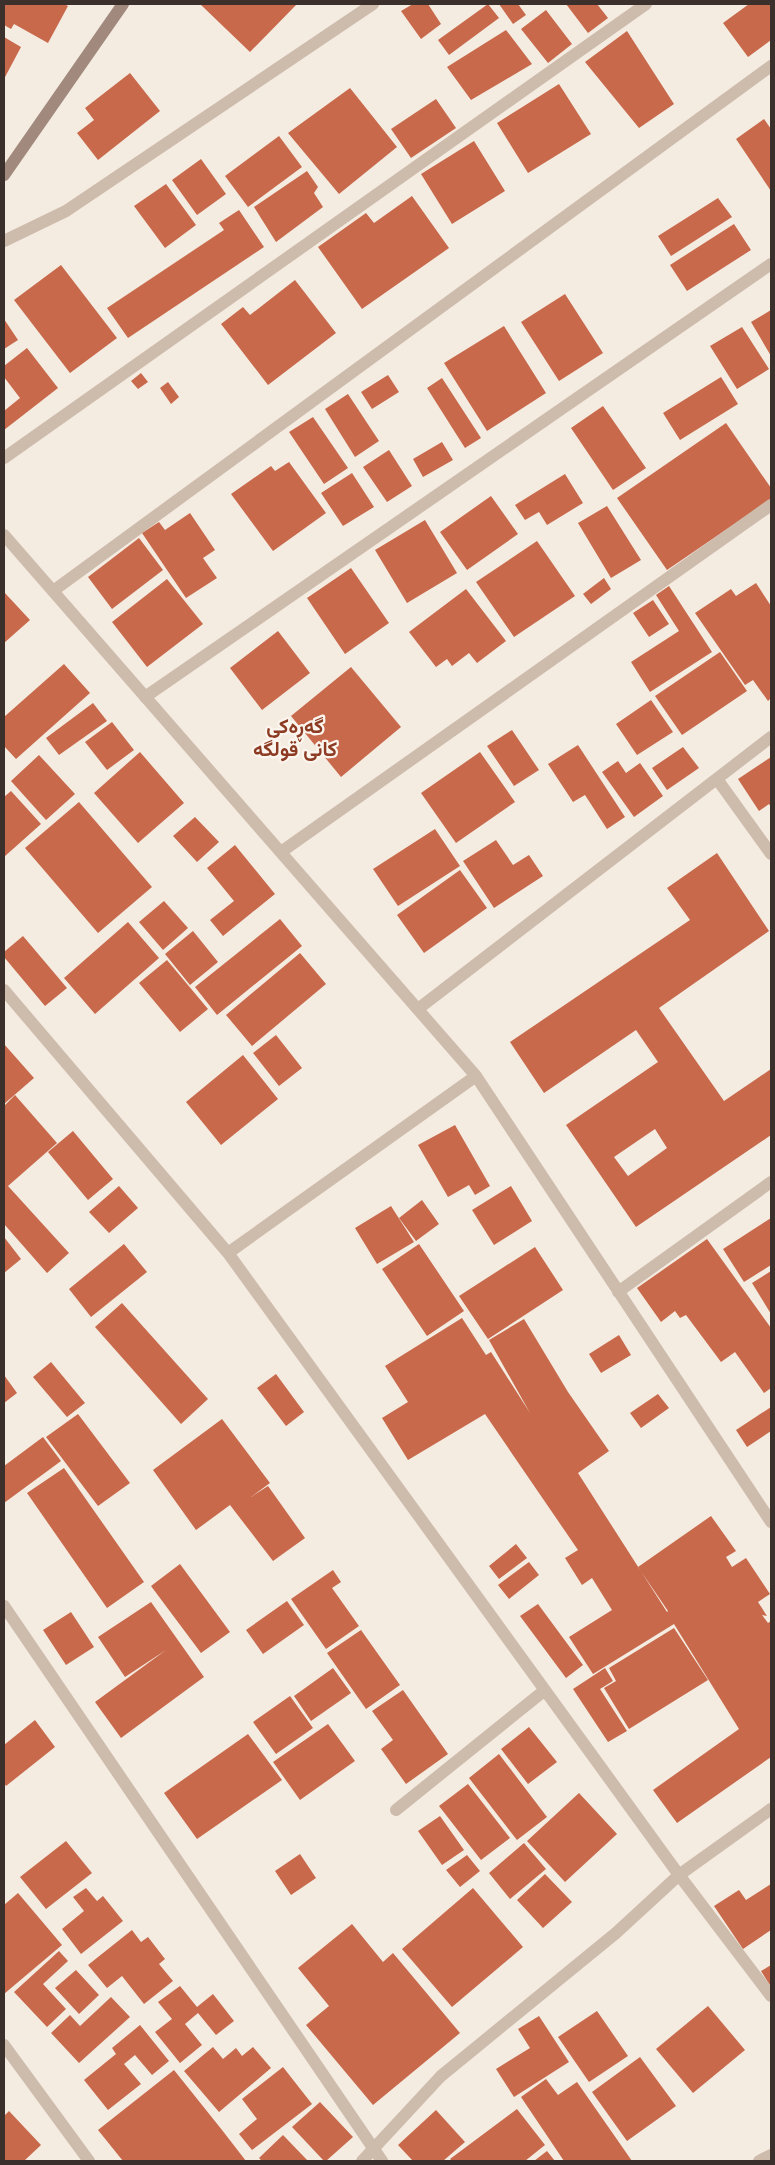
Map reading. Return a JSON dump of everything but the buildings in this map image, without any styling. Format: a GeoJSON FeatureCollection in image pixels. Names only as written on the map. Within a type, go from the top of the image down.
{"type":"FeatureCollection","features":[{"type":"Feature","properties":{"kind":"street"},"geometry":{"type":"LineString","coordinates":[[4,175],[123,4]]}},
{"type":"Feature","properties":{"kind":"street"},"geometry":{"type":"LineString","coordinates":[[4,241],[66,211],[373,4]]}},
{"type":"Feature","properties":{"kind":"street"},"geometry":{"type":"LineString","coordinates":[[4,458],[646,4]]}},
{"type":"Feature","properties":{"kind":"street"},"geometry":{"type":"LineString","coordinates":[[53,591],[771,66]]}},
{"type":"Feature","properties":{"kind":"street"},"geometry":{"type":"LineString","coordinates":[[145,697],[771,264]]}},
{"type":"Feature","properties":{"kind":"street"},"geometry":{"type":"LineString","coordinates":[[281,852],[771,505]]}},
{"type":"Feature","properties":{"kind":"street"},"geometry":{"type":"LineString","coordinates":[[4,535],[476,1076],[771,1522]]}},
{"type":"Feature","properties":{"kind":"street"},"geometry":{"type":"LineString","coordinates":[[418,1009],[771,737]]}},
{"type":"Feature","properties":{"kind":"street"},"geometry":{"type":"LineString","coordinates":[[716,779],[771,854]]}},
{"type":"Feature","properties":{"kind":"street"},"geometry":{"type":"LineString","coordinates":[[4,990],[228,1253],[679,1874],[771,1996]]}},
{"type":"Feature","properties":{"kind":"street"},"geometry":{"type":"LineString","coordinates":[[228,1253],[476,1076]]}},
{"type":"Feature","properties":{"kind":"street"},"geometry":{"type":"LineString","coordinates":[[618,1292],[771,1182]]}},
{"type":"Feature","properties":{"kind":"street"},"geometry":{"type":"LineString","coordinates":[[4,1606],[382,2161]]}},
{"type":"Feature","properties":{"kind":"street"},"geometry":{"type":"LineString","coordinates":[[396,1810],[545,1690]]}},
{"type":"Feature","properties":{"kind":"street"},"geometry":{"type":"LineString","coordinates":[[362,2161],[441,2076],[616,1933],[679,1874],[771,1809]]}},
{"type":"Feature","properties":{"kind":"street"},"geometry":{"type":"LineString","coordinates":[[4,2045],[89,2161]]}},
{"type":"Feature","properties":{"kind":"street"},"geometry":{"type":"LineString","coordinates":[[759,2161],[771,2155]]}},
{"type":"Feature","properties":{"kind":"district","name":"گەڕەکی کانی قولگە"},"geometry":{"type":"Point","coordinates":[295,738]}}]}
